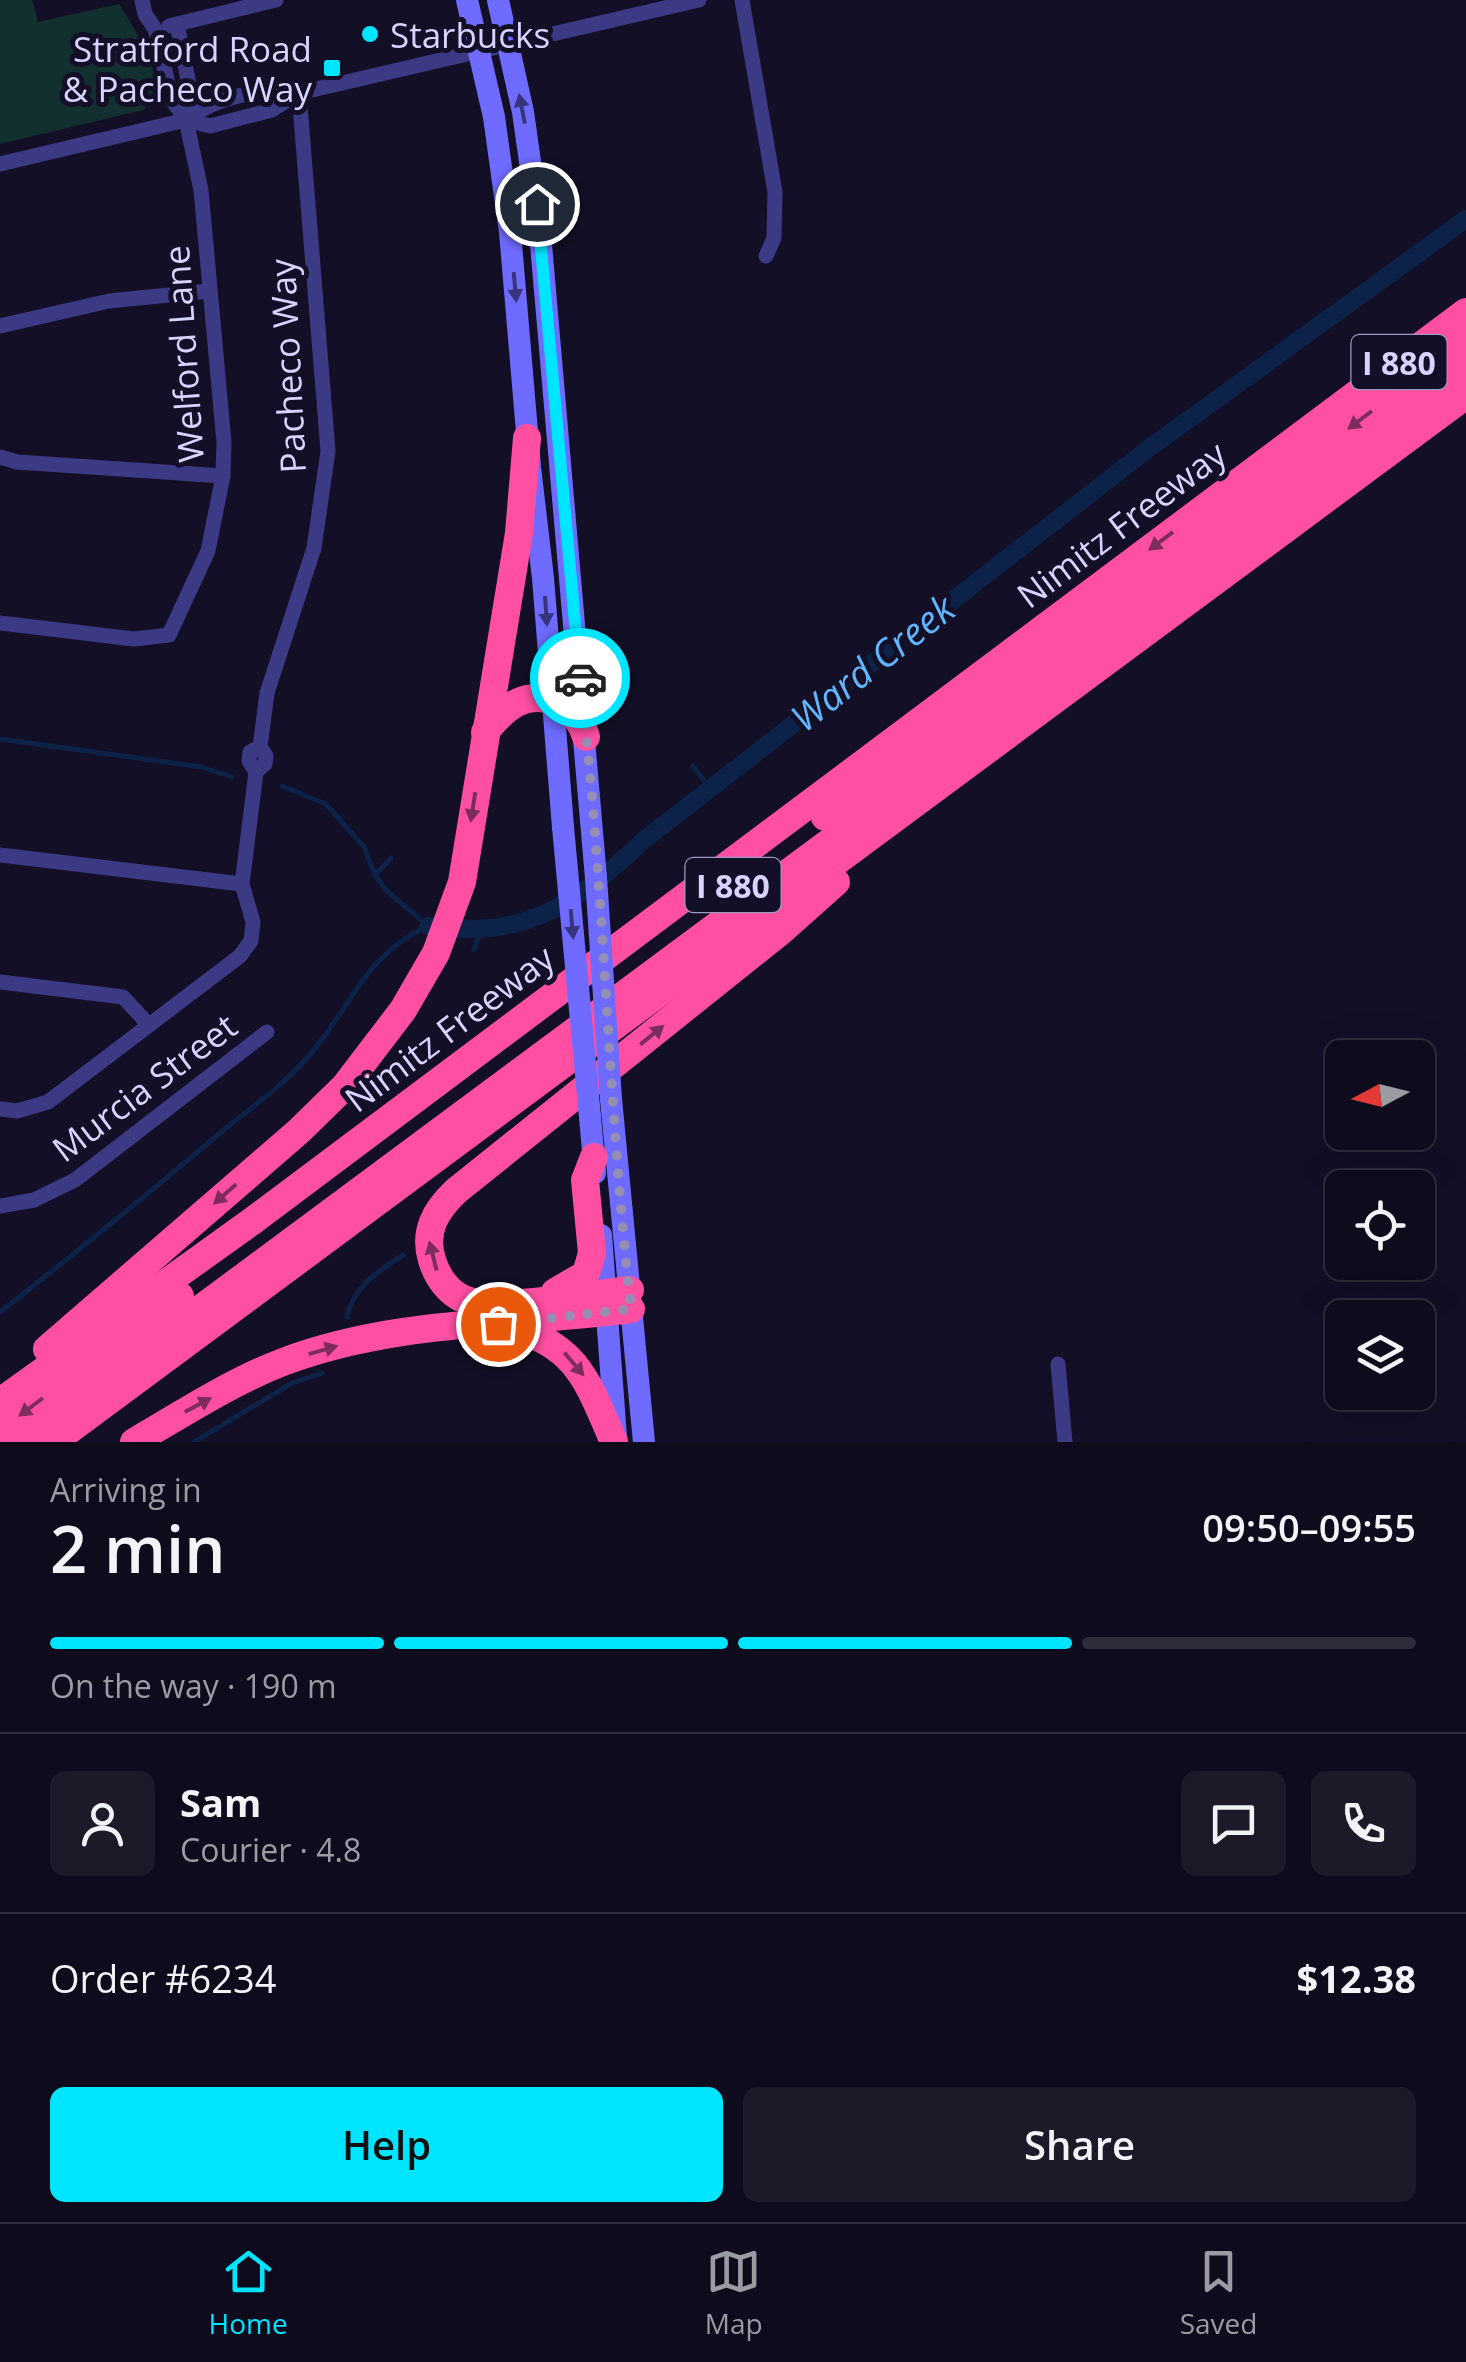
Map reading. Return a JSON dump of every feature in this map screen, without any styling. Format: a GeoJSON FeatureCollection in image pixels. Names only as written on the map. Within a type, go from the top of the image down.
{"type":"FeatureCollection","features":[{"type":"Feature","properties":{"kind":"highway","name":"Nimitz Freeway"},"geometry":{"type":"LineString","coordinates":[[0,1402],[388,1120],[1466,312]]}},
{"type":"Feature","properties":{"kind":"highway","name":"I 880"},"geometry":{"type":"LineString","coordinates":[[0,1430],[1466,341]]}},
{"type":"Feature","properties":{"kind":"highway","name":"I 880"},"geometry":{"type":"LineString","coordinates":[[21,1442],[1466,370]]}},
{"type":"Feature","properties":{"kind":"highway","name":"I 880"},"geometry":{"type":"LineString","coordinates":[[53,1442],[1466,395]]}},
{"type":"Feature","properties":{"kind":"highway"},"geometry":{"type":"LineString","coordinates":[[0,1390],[345,1086],[403,1010],[436,953],[462,882],[519,532],[528,438]]}},
{"type":"Feature","properties":{"kind":"highway"},"geometry":{"type":"LineString","coordinates":[[484,733],[502,710],[515,702],[541,696],[576,716],[586,737]]}},
{"type":"Feature","properties":{"kind":"highway"},"geometry":{"type":"LineString","coordinates":[[619,1301],[540,1299],[480,1303],[455,1294],[444,1284],[430,1257],[430,1226],[444,1202],[782,931],[928,795]]}},
{"type":"Feature","properties":{"kind":"highway"},"geometry":{"type":"LineString","coordinates":[[540,1299],[586,1274],[592,1253],[585,1180],[594,1157]]}},
{"type":"Feature","properties":{"kind":"highway"},"geometry":{"type":"LineString","coordinates":[[134,1442],[198,1404],[285,1361],[384,1336],[498,1324],[619,1301]]}},
{"type":"Feature","properties":{"kind":"highway"},"geometry":{"type":"LineString","coordinates":[[498,1324],[547,1340],[577,1364],[615,1442]]}},
{"type":"Feature","properties":{"kind":"main road"},"geometry":{"type":"LineString","coordinates":[[467,0],[503,176],[544,578],[594,1157],[644,1442]]}},
{"type":"Feature","properties":{"kind":"main road"},"geometry":{"type":"LineString","coordinates":[[498,0],[523,112],[540,233],[568,579],[592,805],[619,1301],[615,1442]]}},
{"type":"Feature","properties":{"kind":"street"},"geometry":{"type":"LineString","coordinates":[[142,0],[155,29],[172,100],[186,120]]}},
{"type":"Feature","properties":{"kind":"street"},"geometry":{"type":"LineString","coordinates":[[155,29],[276,0]]}},
{"type":"Feature","properties":{"kind":"street"},"geometry":{"type":"LineString","coordinates":[[0,164],[186,120],[205,106],[268,89],[299,93],[699,0]]}},
{"type":"Feature","properties":{"kind":"street"},"geometry":{"type":"LineString","coordinates":[[742,0],[776,192],[774,238],[766,256]]}},
{"type":"Feature","properties":{"kind":"street"},"geometry":{"type":"LineString","coordinates":[[177,24],[191,95],[186,120]]}},
{"type":"Feature","properties":{"kind":"street","name":"Pacheco Way"},"geometry":{"type":"LineString","coordinates":[[148,1024],[240,956],[251,942],[252,922],[242,884],[256,772],[249,762],[250,752],[260,747],[267,693],[314,548],[328,450],[299,93]]}},
{"type":"Feature","properties":{"kind":"street","name":"Welford Lane"},"geometry":{"type":"LineString","coordinates":[[0,622],[134,639],[169,635],[208,551],[223,476],[224,442],[201,190],[186,120]]}},
{"type":"Feature","properties":{"kind":"street"},"geometry":{"type":"LineString","coordinates":[[0,326],[109,301],[209,292]]}},
{"type":"Feature","properties":{"kind":"street"},"geometry":{"type":"LineString","coordinates":[[0,457],[18,462],[223,476]]}},
{"type":"Feature","properties":{"kind":"street"},"geometry":{"type":"LineString","coordinates":[[0,855],[242,884]]}},
{"type":"Feature","properties":{"kind":"street"},"geometry":{"type":"LineString","coordinates":[[0,982],[123,997],[148,1024],[48,1102],[17,1111],[0,1109]]}},
{"type":"Feature","properties":{"kind":"street","name":"Murcia Street"},"geometry":{"type":"LineString","coordinates":[[0,1206],[34,1200],[75,1180],[267,1032]]}},
{"type":"Feature","properties":{"kind":"street"},"geometry":{"type":"LineString","coordinates":[[1058,1364],[1065,1442]]}},
{"type":"Feature","properties":{"kind":"green space"},"geometry":{"type":"Polygon","coordinates":[[[0,0],[32,0],[38,22],[119,4],[149,57],[155,86],[152,99],[143,110],[0,144],[0,0]]]}},
{"type":"Feature","properties":{"kind":"waterway","name":"Ward Creek"},"geometry":{"type":"LineString","coordinates":[[428,926],[493,928],[521,922],[546,913],[595,883],[644,840],[1148,449],[1466,219]]}},
{"type":"Feature","properties":{"kind":"waterway","name":"Ward Creek"},"geometry":{"type":"LineString","coordinates":[[0,739],[202,767],[232,777]]}},
{"type":"Feature","properties":{"kind":"waterway"},"geometry":{"type":"LineString","coordinates":[[693,766],[711,790]]}},
{"type":"Feature","properties":{"kind":"waterway"},"geometry":{"type":"LineString","coordinates":[[0,1312],[285,1080],[321,1040],[372,968],[406,938],[428,926],[386,890],[364,847],[326,804],[282,786]]}},
{"type":"Feature","properties":{"kind":"waterway"},"geometry":{"type":"LineString","coordinates":[[376,874],[391,858]]}},
{"type":"Feature","properties":{"kind":"waterway"},"geometry":{"type":"LineString","coordinates":[[474,950],[480,932]]}},
{"type":"Feature","properties":{"kind":"waterway"},"geometry":{"type":"LineString","coordinates":[[347,1317],[361,1288],[403,1255]]}},
{"type":"Feature","properties":{"kind":"waterway"},"geometry":{"type":"LineString","coordinates":[[194,1442],[292,1383],[322,1373]]}},
{"type":"Feature","properties":{"kind":"way so far"},"geometry":{"type":"LineString","coordinates":[[498,1324],[631,1309],[611,1100],[580,678]]}},
{"type":"Feature","properties":{"kind":"place","name":"Starbucks"},"geometry":{"type":"Point","coordinates":[370,34]}},
{"type":"Feature","properties":{"kind":"place","name":"Stratford Road & Pacheco Way"},"geometry":{"type":"Point","coordinates":[332,68]}},
{"type":"Feature","properties":{"kind":"route"},"geometry":{"type":"LineString","coordinates":[[537,204],[568,579],[580,678]]}}]}
